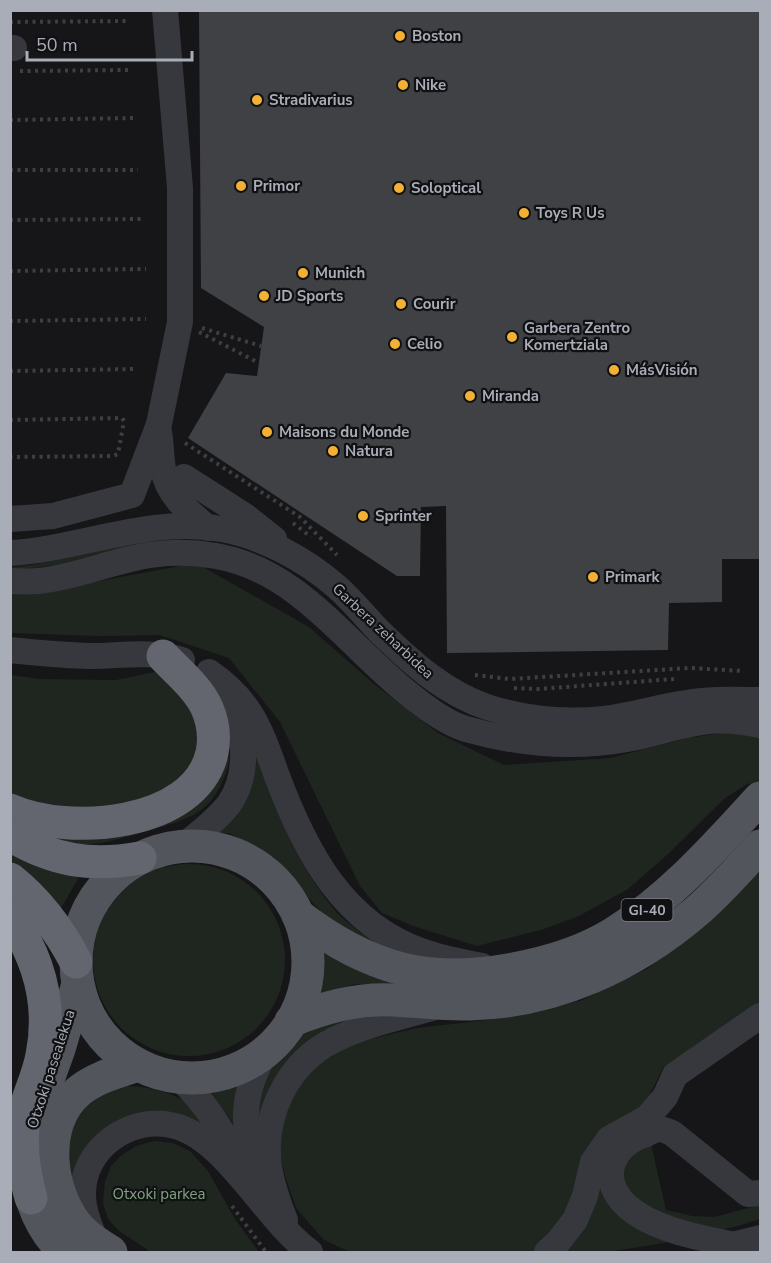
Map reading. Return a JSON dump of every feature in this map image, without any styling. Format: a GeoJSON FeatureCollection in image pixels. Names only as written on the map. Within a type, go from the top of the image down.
{"type":"FeatureCollection","features":[{"type":"Feature","properties":{"kind":"highway"},"geometry":{"type":"LineString","coordinates":[[10,810],[23,816],[48,822],[79,824],[110,821],[139,816],[164,806],[183,796],[195,786],[210,761],[213,741],[212,722],[202,698],[163,656]]}},
{"type":"Feature","properties":{"kind":"highway"},"geometry":{"type":"LineString","coordinates":[[10,835],[34,848],[72,861],[117,862],[140,858]]}},
{"type":"Feature","properties":{"kind":"highway"},"geometry":{"type":"LineString","coordinates":[[10,879],[40,906],[54,923],[77,973]]}},
{"type":"Feature","properties":{"kind":"highway"},"geometry":{"type":"LineString","coordinates":[[10,916],[30,948],[43,989],[45,1011],[42,1055],[27,1104],[22,1136],[25,1176],[31,1198]]}},
{"type":"Feature","properties":{"kind":"main road","name":"GI-40"},"geometry":{"type":"LineString","coordinates":[[298,915],[322,933],[350,949],[405,970],[449,974],[501,971],[541,963],[580,951],[612,934],[647,910],[695,869],[760,798]]}},
{"type":"Feature","properties":{"kind":"main road","name":"Otxoki pasealekua"},"geometry":{"type":"LineString","coordinates":[[64,1252],[43,1225],[31,1198],[27,1164],[31,1130],[59,1049],[77,973],[78,941],[93,901],[114,876],[140,858],[164,849],[185,845],[217,848],[242,857],[265,872],[284,891],[298,915]]}},
{"type":"Feature","properties":{"kind":"main road","name":"GI-40"},"geometry":{"type":"LineString","coordinates":[[291,1021],[340,1004],[391,1000],[471,1005],[526,998],[567,987],[604,973],[637,956],[698,911],[760,846]]}},
{"type":"Feature","properties":{"kind":"main road"},"geometry":{"type":"LineString","coordinates":[[77,973],[84,1004],[93,1022],[119,1052],[138,1065],[178,1077],[202,1077],[225,1073],[247,1064],[267,1050],[280,1037],[301,1001],[308,958],[305,936],[298,915]]}},
{"type":"Feature","properties":{"kind":"main road","name":"Otxoki pasealekua"},"geometry":{"type":"LineString","coordinates":[[104,1247],[82,1231],[69,1214],[59,1193],[54,1161],[56,1127],[65,1107],[78,1092],[109,1074],[138,1065]]}},
{"type":"Feature","properties":{"kind":"street"},"geometry":{"type":"LineString","coordinates":[[10,519],[53,516],[132,495],[159,424],[180,322],[180,188],[165,10]]}},
{"type":"Feature","properties":{"kind":"street"},"geometry":{"type":"LineString","coordinates":[[159,424],[163,470],[171,490],[185,508],[208,528]]}},
{"type":"Feature","properties":{"kind":"street"},"geometry":{"type":"LineString","coordinates":[[184,477],[244,516],[310,566]]}},
{"type":"Feature","properties":{"kind":"street","name":"Garbera zeharbidea"},"geometry":{"type":"LineString","coordinates":[[10,554],[30,552],[133,530],[167,526],[221,529],[281,549],[310,566],[338,587],[381,633],[428,675],[455,694],[489,707],[528,717],[568,721],[605,719],[702,701],[760,699]]}},
{"type":"Feature","properties":{"kind":"street"},"geometry":{"type":"LineString","coordinates":[[10,581],[38,581],[155,554],[185,552],[217,556],[252,566],[287,585],[340,630],[403,690],[431,711],[462,728],[506,739],[540,744],[587,745],[628,739],[703,722],[746,722],[760,725]]}},
{"type":"Feature","properties":{"kind":"street"},"geometry":{"type":"LineString","coordinates":[[10,650],[90,656],[163,656],[193,664],[209,672],[238,695],[250,711],[311,854],[340,895],[378,928],[400,942],[424,952],[501,971]]}},
{"type":"Feature","properties":{"kind":"street"},"geometry":{"type":"LineString","coordinates":[[185,845],[218,817],[230,803],[242,768],[242,741],[237,715],[221,684],[209,672]]}},
{"type":"Feature","properties":{"kind":"street"},"geometry":{"type":"LineString","coordinates":[[290,1234],[276,1195],[269,1167],[268,1147],[269,1127],[274,1108],[292,1075],[311,1055],[333,1040],[372,1025],[448,1004]]}},
{"type":"Feature","properties":{"kind":"street"},"geometry":{"type":"LineString","coordinates":[[547,1252],[575,1220],[585,1196],[592,1162],[609,1139],[647,1118],[665,1097],[675,1075],[760,1016]]}},
{"type":"Feature","properties":{"kind":"street"},"geometry":{"type":"LineString","coordinates":[[267,1050],[252,1079],[246,1110],[246,1126],[252,1156],[290,1234]]}},
{"type":"Feature","properties":{"kind":"street"},"geometry":{"type":"LineString","coordinates":[[178,1077],[204,1104],[223,1132],[255,1194]]}},
{"type":"Feature","properties":{"kind":"street"},"geometry":{"type":"LineString","coordinates":[[104,1247],[84,1210],[82,1194],[84,1179],[90,1165],[98,1152],[121,1132],[134,1126],[162,1123],[189,1131],[211,1148],[290,1234],[310,1252]]}},
{"type":"Feature","properties":{"kind":"street"},"geometry":{"type":"LineString","coordinates":[[735,1245],[650,1222],[628,1207],[615,1193],[610,1168],[617,1150],[638,1136],[659,1129],[672,1133],[748,1194],[760,1193]]}},
{"type":"Feature","properties":{"kind":"street"},"geometry":{"type":"LineString","coordinates":[[693,1252],[760,1238]]}},
{"type":"Feature","properties":{"kind":"path"},"geometry":{"type":"LineString","coordinates":[[10,22],[130,21]]}},
{"type":"Feature","properties":{"kind":"path"},"geometry":{"type":"LineString","coordinates":[[12,56],[130,70]]}},
{"type":"Feature","properties":{"kind":"path"},"geometry":{"type":"LineString","coordinates":[[10,120],[134,118]]}},
{"type":"Feature","properties":{"kind":"path"},"geometry":{"type":"LineString","coordinates":[[10,170],[138,170]]}},
{"type":"Feature","properties":{"kind":"path"},"geometry":{"type":"LineString","coordinates":[[10,220],[142,219]]}},
{"type":"Feature","properties":{"kind":"path"},"geometry":{"type":"LineString","coordinates":[[10,271],[146,269]]}},
{"type":"Feature","properties":{"kind":"path"},"geometry":{"type":"LineString","coordinates":[[10,321],[146,319]]}},
{"type":"Feature","properties":{"kind":"path"},"geometry":{"type":"LineString","coordinates":[[180,322],[261,346]]}},
{"type":"Feature","properties":{"kind":"path"},"geometry":{"type":"LineString","coordinates":[[180,322],[259,363]]}},
{"type":"Feature","properties":{"kind":"path"},"geometry":{"type":"LineString","coordinates":[[10,371],[136,369]]}},
{"type":"Feature","properties":{"kind":"path"},"geometry":{"type":"LineString","coordinates":[[10,420],[122,418],[124,421],[118,454],[113,456],[10,457]]}},
{"type":"Feature","properties":{"kind":"path"},"geometry":{"type":"LineString","coordinates":[[159,424],[206,458],[300,517],[340,558]]}},
{"type":"Feature","properties":{"kind":"path"},"geometry":{"type":"LineString","coordinates":[[286,519],[306,531],[314,540]]}},
{"type":"Feature","properties":{"kind":"path"},"geometry":{"type":"LineString","coordinates":[[466,674],[510,679],[690,668],[743,671]]}},
{"type":"Feature","properties":{"kind":"path"},"geometry":{"type":"LineString","coordinates":[[508,688],[538,689],[678,679]]}},
{"type":"Feature","properties":{"kind":"path"},"geometry":{"type":"LineString","coordinates":[[228,1198],[237,1215],[266,1252]]}},
{"type":"Feature","properties":{"kind":"green space"},"geometry":{"type":"Polygon","coordinates":[[[153,539],[154,544],[78,562],[11,571],[11,567],[47,562],[153,539]]]}},
{"type":"Feature","properties":{"kind":"green space"},"geometry":{"type":"Polygon","coordinates":[[[196,563],[309,627],[374,684],[438,733],[504,765],[611,758],[687,738],[745,730],[760,734],[760,793],[749,783],[725,798],[668,854],[628,889],[579,916],[541,930],[477,946],[416,927],[382,913],[360,886],[280,722],[229,658],[160,635],[100,636],[11,633],[11,591],[46,591],[196,563]]]}},
{"type":"Feature","properties":{"kind":"green space"},"geometry":{"type":"Polygon","coordinates":[[[155,672],[176,680],[191,692],[204,761],[152,801],[52,812],[11,799],[11,675],[40,679],[116,680],[155,672]]]}},
{"type":"Feature","properties":{"kind":"green space"},"geometry":{"type":"Polygon","coordinates":[[[247,726],[282,821],[318,888],[348,923],[401,956],[329,921],[271,856],[229,833],[217,833],[247,726]]]}},
{"type":"Feature","properties":{"kind":"green space"},"geometry":{"type":"Polygon","coordinates":[[[229,758],[228,767],[217,792],[201,810],[182,820],[118,839],[81,845],[56,840],[32,828],[101,830],[229,758]]]}},
{"type":"Feature","properties":{"kind":"green space"},"geometry":{"type":"Polygon","coordinates":[[[10,852],[43,868],[79,877],[60,910],[18,867],[11,863],[10,852]]]}},
{"type":"Feature","properties":{"kind":"green space"},"geometry":{"type":"Polygon","coordinates":[[[189,864],[226,871],[257,892],[278,923],[285,960],[278,997],[257,1028],[226,1049],[189,1056],[152,1049],[121,1028],[100,997],[93,960],[100,923],[121,892],[152,871],[189,864]]]}},
{"type":"Feature","properties":{"kind":"green space"},"geometry":{"type":"Polygon","coordinates":[[[760,869],[760,1005],[663,1068],[645,1104],[568,1215],[535,1252],[350,1252],[324,1240],[296,1208],[279,1149],[280,1118],[291,1092],[315,1067],[353,1043],[417,1028],[497,1019],[580,1001],[647,969],[705,923],[760,869]]]}},
{"type":"Feature","properties":{"kind":"green space"},"geometry":{"type":"Polygon","coordinates":[[[323,949],[417,983],[382,986],[356,984],[318,994],[323,949]]]}},
{"type":"Feature","properties":{"kind":"green space"},"geometry":{"type":"Polygon","coordinates":[[[347,1019],[304,1046],[278,1074],[268,1090],[256,1133],[258,1092],[276,1059],[294,1039],[309,1028],[347,1019]]]}},
{"type":"Feature","properties":{"kind":"green space"},"geometry":{"type":"Polygon","coordinates":[[[113,1086],[143,1087],[172,1095],[201,1114],[216,1133],[167,1113],[145,1112],[123,1118],[104,1129],[90,1141],[81,1160],[73,1187],[66,1158],[74,1117],[90,1099],[113,1086]]]}},
{"type":"Feature","properties":{"kind":"green space"},"geometry":{"type":"Polygon","coordinates":[[[240,1086],[235,1126],[209,1094],[240,1086]]]}},
{"type":"Feature","properties":{"kind":"green space","name":"Otxoki parkea"},"geometry":{"type":"Polygon","coordinates":[[[154,1141],[173,1143],[190,1151],[208,1171],[235,1219],[259,1252],[151,1252],[119,1231],[108,1219],[103,1203],[105,1181],[111,1166],[122,1155],[136,1146],[154,1141]]]}},
{"type":"Feature","properties":{"kind":"green space"},"geometry":{"type":"Polygon","coordinates":[[[651,1144],[666,1210],[692,1216],[714,1217],[760,1205],[760,1219],[710,1231],[687,1228],[664,1217],[622,1191],[625,1156],[651,1144]]]}},
{"type":"Feature","properties":{"kind":"green space"},"geometry":{"type":"Polygon","coordinates":[[[597,1178],[677,1241],[607,1252],[561,1252],[597,1178]]]}},
{"type":"Feature","properties":{"kind":"building","name":"Garbera Zentro Komertziala"},"geometry":{"type":"Polygon","coordinates":[[[199,10],[760,10],[760,559],[722,559],[722,602],[669,603],[668,650],[447,653],[446,506],[421,507],[420,576],[397,576],[188,438],[226,373],[257,376],[264,327],[201,288],[199,10]]]}},
{"type":"Feature","properties":{"kind":"place","name":"Boston"},"geometry":{"type":"Point","coordinates":[400,36]}},
{"type":"Feature","properties":{"kind":"place","name":"Nike"},"geometry":{"type":"Point","coordinates":[403,85]}},
{"type":"Feature","properties":{"kind":"place","name":"Stradivarius"},"geometry":{"type":"Point","coordinates":[257,100]}},
{"type":"Feature","properties":{"kind":"place","name":"Primor"},"geometry":{"type":"Point","coordinates":[241,186]}},
{"type":"Feature","properties":{"kind":"place","name":"Soloptical"},"geometry":{"type":"Point","coordinates":[399,188]}},
{"type":"Feature","properties":{"kind":"place","name":"Toys R Us"},"geometry":{"type":"Point","coordinates":[524,213]}},
{"type":"Feature","properties":{"kind":"place","name":"Munich"},"geometry":{"type":"Point","coordinates":[303,273]}},
{"type":"Feature","properties":{"kind":"place","name":"JD Sports"},"geometry":{"type":"Point","coordinates":[264,296]}},
{"type":"Feature","properties":{"kind":"place","name":"Courir"},"geometry":{"type":"Point","coordinates":[401,304]}},
{"type":"Feature","properties":{"kind":"place","name":"Garbera Zentro Komertziala"},"geometry":{"type":"Point","coordinates":[512,337]}},
{"type":"Feature","properties":{"kind":"place","name":"Celio"},"geometry":{"type":"Point","coordinates":[395,344]}},
{"type":"Feature","properties":{"kind":"place","name":"MásVisión"},"geometry":{"type":"Point","coordinates":[614,370]}},
{"type":"Feature","properties":{"kind":"place","name":"Miranda"},"geometry":{"type":"Point","coordinates":[470,396]}},
{"type":"Feature","properties":{"kind":"place","name":"Maisons du Monde"},"geometry":{"type":"Point","coordinates":[267,432]}},
{"type":"Feature","properties":{"kind":"place","name":"Natura"},"geometry":{"type":"Point","coordinates":[333,451]}},
{"type":"Feature","properties":{"kind":"place","name":"Sprinter"},"geometry":{"type":"Point","coordinates":[363,516]}},
{"type":"Feature","properties":{"kind":"place","name":"Primark"},"geometry":{"type":"Point","coordinates":[593,577]}}]}
